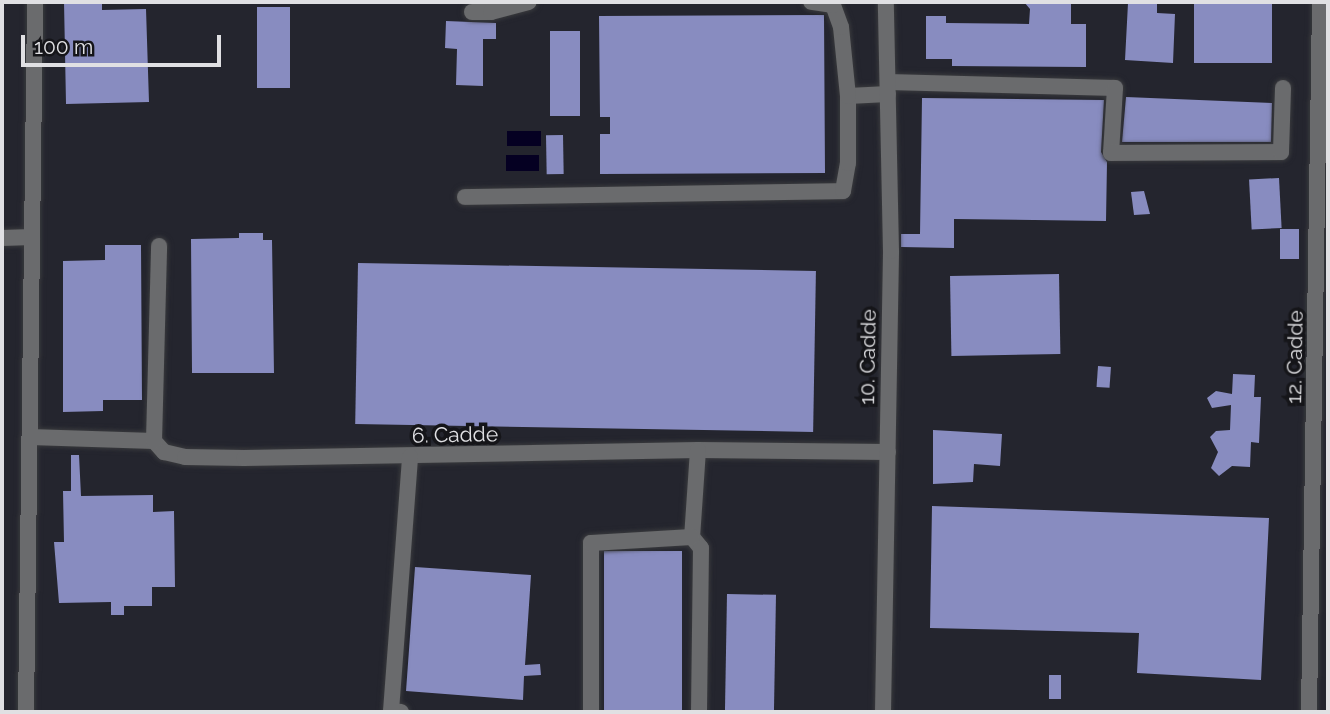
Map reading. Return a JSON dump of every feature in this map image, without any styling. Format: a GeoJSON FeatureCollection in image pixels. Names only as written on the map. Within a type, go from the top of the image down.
{"type":"FeatureCollection","features":[{"type":"Feature","properties":{"kind":"lane"},"geometry":{"type":"LineString","coordinates":[[26,712],[36,2]]}},
{"type":"Feature","properties":{"kind":"lane"},"geometry":{"type":"LineString","coordinates":[[472,12],[491,12],[529,2]]}},
{"type":"Feature","properties":{"kind":"lane"},"geometry":{"type":"LineString","coordinates":[[465,197],[843,191],[848,163],[848,96],[841,27],[833,5],[811,2]]}},
{"type":"Feature","properties":{"kind":"lane","name":"10. Cadde"},"geometry":{"type":"LineString","coordinates":[[883,712],[891,251],[886,2]]}},
{"type":"Feature","properties":{"kind":"lane","name":"12. Cadde"},"geometry":{"type":"LineString","coordinates":[[1309,712],[1320,2]]}},
{"type":"Feature","properties":{"kind":"lane"},"geometry":{"type":"LineString","coordinates":[[848,96],[888,88],[1115,88],[1111,153],[1280,152],[1283,88]]}},
{"type":"Feature","properties":{"kind":"lane"},"geometry":{"type":"LineString","coordinates":[[2,238],[32,237]]}},
{"type":"Feature","properties":{"kind":"lane"},"geometry":{"type":"LineString","coordinates":[[154,441],[159,246]]}},
{"type":"Feature","properties":{"kind":"lane","name":"6. Cadde"},"geometry":{"type":"LineString","coordinates":[[30,438],[154,441],[164,452],[185,457],[410,457],[698,450],[888,452]]}},
{"type":"Feature","properties":{"kind":"lane"},"geometry":{"type":"LineString","coordinates":[[698,450],[692,537],[701,548],[699,712]]}},
{"type":"Feature","properties":{"kind":"lane"},"geometry":{"type":"LineString","coordinates":[[401,712],[391,711],[410,457]]}},
{"type":"Feature","properties":{"kind":"lane"},"geometry":{"type":"LineString","coordinates":[[591,712],[591,543],[692,537]]}},
{"type":"Feature","properties":{"kind":"shaded area"},"geometry":{"type":"Polygon","coordinates":[[[2,2],[1328,2],[1328,712],[2,712],[2,2]]]}},
{"type":"Feature","properties":{"kind":"shaded area"},"geometry":{"type":"Polygon","coordinates":[[[507,131],[541,131],[541,146],[507,146],[507,131]]]}},
{"type":"Feature","properties":{"kind":"shaded area"},"geometry":{"type":"Polygon","coordinates":[[[506,155],[539,155],[539,171],[506,171],[506,155]]]}},
{"type":"Feature","properties":{"kind":"building"},"geometry":{"type":"Polygon","coordinates":[[[64,2],[102,2],[102,10],[146,9],[149,102],[66,104],[64,2]]]}},
{"type":"Feature","properties":{"kind":"building"},"geometry":{"type":"Polygon","coordinates":[[[1024,2],[1071,2],[1071,24],[1086,24],[1086,67],[952,66],[952,59],[926,59],[926,16],[946,16],[946,23],[1029,24],[1030,9],[1024,2]]]}},
{"type":"Feature","properties":{"kind":"building"},"geometry":{"type":"Polygon","coordinates":[[[1157,2],[1157,13],[1175,14],[1173,63],[1125,60],[1128,3],[1157,2]]]}},
{"type":"Feature","properties":{"kind":"building"},"geometry":{"type":"Polygon","coordinates":[[[1194,2],[1272,2],[1272,63],[1194,63],[1194,2]]]}},
{"type":"Feature","properties":{"kind":"building"},"geometry":{"type":"Polygon","coordinates":[[[257,7],[290,7],[290,88],[257,88],[257,7]]]}},
{"type":"Feature","properties":{"kind":"building"},"geometry":{"type":"Polygon","coordinates":[[[824,15],[825,173],[600,174],[600,134],[610,134],[610,117],[600,117],[599,16],[824,15]]]}},
{"type":"Feature","properties":{"kind":"building"},"geometry":{"type":"Polygon","coordinates":[[[446,21],[496,23],[496,39],[483,39],[483,86],[456,85],[457,49],[445,48],[446,21]]]}},
{"type":"Feature","properties":{"kind":"building"},"geometry":{"type":"Polygon","coordinates":[[[550,31],[580,31],[580,116],[550,116],[550,31]]]}},
{"type":"Feature","properties":{"kind":"building"},"geometry":{"type":"Polygon","coordinates":[[[1126,97],[1272,103],[1271,142],[1122,142],[1126,97]]]}},
{"type":"Feature","properties":{"kind":"building"},"geometry":{"type":"Polygon","coordinates":[[[922,98],[1104,100],[1101,152],[1107,162],[1106,221],[954,219],[954,248],[901,247],[901,234],[920,234],[922,98]]]}},
{"type":"Feature","properties":{"kind":"building"},"geometry":{"type":"Polygon","coordinates":[[[546,135],[563,135],[564,174],[547,174],[546,135]]]}},
{"type":"Feature","properties":{"kind":"building"},"geometry":{"type":"Polygon","coordinates":[[[1279,178],[1282,228],[1252,230],[1249,180],[1279,178]]]}},
{"type":"Feature","properties":{"kind":"building"},"geometry":{"type":"Polygon","coordinates":[[[1144,191],[1150,214],[1134,215],[1131,192],[1144,191]]]}},
{"type":"Feature","properties":{"kind":"building"},"geometry":{"type":"Polygon","coordinates":[[[1280,229],[1299,229],[1299,259],[1280,259],[1280,229]]]}},
{"type":"Feature","properties":{"kind":"building"},"geometry":{"type":"Polygon","coordinates":[[[239,233],[263,233],[263,240],[272,240],[274,373],[192,373],[191,239],[239,238],[239,233]]]}},
{"type":"Feature","properties":{"kind":"building"},"geometry":{"type":"Polygon","coordinates":[[[105,245],[141,245],[142,400],[103,400],[103,411],[63,412],[63,261],[105,260],[105,245]]]}},
{"type":"Feature","properties":{"kind":"building"},"geometry":{"type":"Polygon","coordinates":[[[358,263],[816,271],[813,432],[355,424],[358,263]]]}},
{"type":"Feature","properties":{"kind":"building"},"geometry":{"type":"Polygon","coordinates":[[[1059,274],[1060,354],[951,356],[950,276],[1059,274]]]}},
{"type":"Feature","properties":{"kind":"building"},"geometry":{"type":"Polygon","coordinates":[[[1098,366],[1111,367],[1110,388],[1097,387],[1098,366]]]}},
{"type":"Feature","properties":{"kind":"building"},"geometry":{"type":"Polygon","coordinates":[[[1233,374],[1255,375],[1254,397],[1261,397],[1259,443],[1251,442],[1250,467],[1232,466],[1219,476],[1211,468],[1218,452],[1210,437],[1216,431],[1230,430],[1231,405],[1212,408],[1207,398],[1216,391],[1232,394],[1233,374]]]}},
{"type":"Feature","properties":{"kind":"building"},"geometry":{"type":"Polygon","coordinates":[[[933,430],[1002,434],[1000,466],[974,464],[973,482],[933,484],[933,430]]]}},
{"type":"Feature","properties":{"kind":"building"},"geometry":{"type":"Polygon","coordinates":[[[71,455],[79,455],[81,496],[153,495],[153,512],[174,511],[175,587],[152,587],[152,606],[124,606],[124,615],[111,615],[111,602],[59,603],[54,542],[64,542],[63,491],[71,491],[71,455]]]}},
{"type":"Feature","properties":{"kind":"building"},"geometry":{"type":"Polygon","coordinates":[[[932,506],[1269,518],[1261,680],[1137,673],[1139,633],[930,628],[932,506]]]}},
{"type":"Feature","properties":{"kind":"building"},"geometry":{"type":"Polygon","coordinates":[[[604,551],[682,551],[682,712],[604,712],[604,551]]]}},
{"type":"Feature","properties":{"kind":"building"},"geometry":{"type":"Polygon","coordinates":[[[415,567],[531,575],[525,665],[540,664],[541,675],[524,676],[523,700],[406,691],[415,567]]]}},
{"type":"Feature","properties":{"kind":"building"},"geometry":{"type":"Polygon","coordinates":[[[727,594],[776,595],[774,712],[725,712],[727,594]]]}},
{"type":"Feature","properties":{"kind":"building"},"geometry":{"type":"Polygon","coordinates":[[[1049,675],[1061,675],[1061,699],[1049,699],[1049,675]]]}}]}
